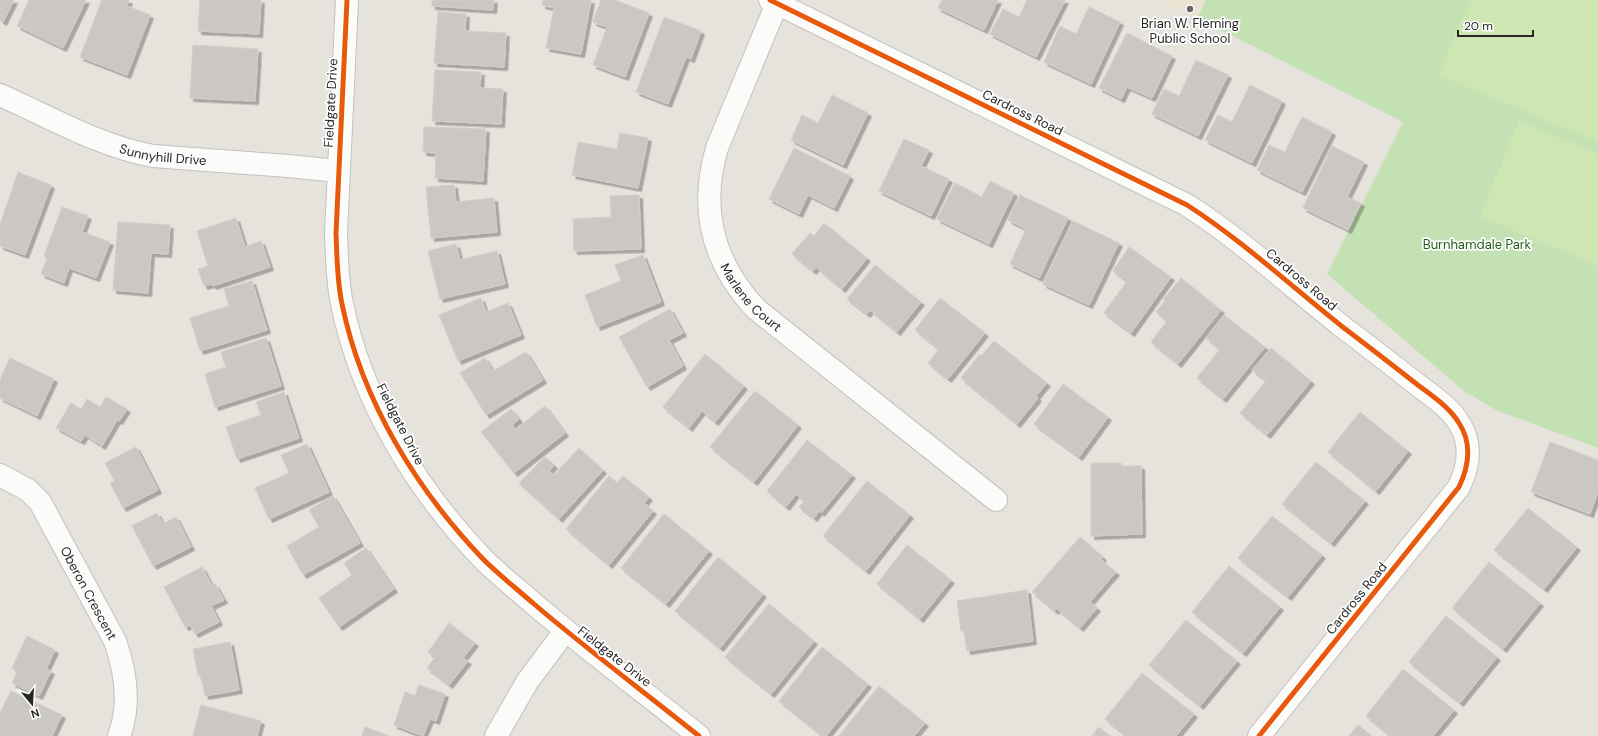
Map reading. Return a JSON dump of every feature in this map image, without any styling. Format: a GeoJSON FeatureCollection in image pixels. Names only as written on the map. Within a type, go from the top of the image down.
{"type":"FeatureCollection","features":[{"type":"Feature","properties":{"kind":"street","name":"Fieldgate Drive"},"geometry":{"type":"LineString","coordinates":[[347,0],[338,171],[336,233],[338,271],[342,304],[365,377],[382,416],[401,453],[426,492],[455,529],[485,561],[565,630],[699,736]]}},
{"type":"Feature","properties":{"kind":"street","name":"Marlene Court"},"geometry":{"type":"LineString","coordinates":[[774,2],[717,148],[711,170],[709,194],[710,217],[715,240],[723,262],[734,282],[756,309],[996,500]]}},
{"type":"Feature","properties":{"kind":"street","name":"Cardross Road"},"geometry":{"type":"LineString","coordinates":[[774,2],[1186,205],[1234,237],[1324,313],[1454,415],[1460,424],[1467,445],[1468,456],[1467,466],[1459,487],[1259,736]]}},
{"type":"Feature","properties":{"kind":"street","name":"Sunnyhill Drive"},"geometry":{"type":"LineString","coordinates":[[0,95],[109,145],[131,152],[153,156],[338,171]]}},
{"type":"Feature","properties":{"kind":"street","name":"Oberon Crescent"},"geometry":{"type":"LineString","coordinates":[[0,475],[28,490],[40,502],[115,641],[122,664],[126,688],[126,713],[120,736]]}},
{"type":"Feature","properties":{"kind":"street"},"geometry":{"type":"LineString","coordinates":[[496,736],[526,682],[565,630]]}},
{"type":"Feature","properties":{"kind":"shaded area","name":"Brian W. Fleming Public School"},"geometry":{"type":"Polygon","coordinates":[[[1160,0],[1206,0],[1197,18],[1160,0]]]}},
{"type":"Feature","properties":{"kind":"green space","name":"Burnhamdale Park"},"geometry":{"type":"Polygon","coordinates":[[[1206,0],[1598,0],[1598,448],[1496,410],[1464,391],[1327,274],[1403,122],[1197,18],[1206,0]]]}},
{"type":"Feature","properties":{"kind":"green space"},"geometry":{"type":"Polygon","coordinates":[[[1470,0],[1598,0],[1598,142],[1438,75],[1470,0]]]}},
{"type":"Feature","properties":{"kind":"green space"},"geometry":{"type":"Polygon","coordinates":[[[1519,121],[1598,154],[1598,266],[1480,216],[1519,121]]]}},
{"type":"Feature","properties":{"kind":"building"},"geometry":{"type":"Polygon","coordinates":[[[0,0],[14,0],[3,22],[0,20],[0,0]]]}},
{"type":"Feature","properties":{"kind":"building"},"geometry":{"type":"Polygon","coordinates":[[[29,0],[86,0],[63,48],[17,26],[29,0]]]}},
{"type":"Feature","properties":{"kind":"building"},"geometry":{"type":"Polygon","coordinates":[[[102,0],[129,0],[127,6],[150,15],[127,75],[80,57],[102,0]]]}},
{"type":"Feature","properties":{"kind":"building"},"geometry":{"type":"Polygon","coordinates":[[[200,0],[261,0],[259,34],[198,31],[200,0]]]}},
{"type":"Feature","properties":{"kind":"building"},"geometry":{"type":"Polygon","coordinates":[[[432,0],[494,0],[493,10],[432,6],[432,0]]]}},
{"type":"Feature","properties":{"kind":"building"},"geometry":{"type":"Polygon","coordinates":[[[543,0],[591,0],[581,54],[546,48],[554,8],[542,5],[543,0]]]}},
{"type":"Feature","properties":{"kind":"building"},"geometry":{"type":"Polygon","coordinates":[[[601,0],[615,0],[649,13],[625,77],[593,65],[607,27],[593,22],[601,0]]]}},
{"type":"Feature","properties":{"kind":"building"},"geometry":{"type":"Polygon","coordinates":[[[942,0],[998,0],[984,30],[938,8],[942,0]]]}},
{"type":"Feature","properties":{"kind":"building"},"geometry":{"type":"Polygon","coordinates":[[[1027,0],[1065,0],[1036,57],[990,34],[1003,9],[1019,17],[1027,0]]]}},
{"type":"Feature","properties":{"kind":"building"},"geometry":{"type":"Polygon","coordinates":[[[1089,7],[1120,22],[1091,84],[1044,62],[1060,26],[1076,34],[1089,7]]]}},
{"type":"Feature","properties":{"kind":"building"},"geometry":{"type":"Polygon","coordinates":[[[438,12],[466,14],[465,31],[506,33],[504,67],[434,63],[438,12]]]}},
{"type":"Feature","properties":{"kind":"building"},"geometry":{"type":"Polygon","coordinates":[[[664,17],[701,31],[691,59],[686,57],[668,104],[636,92],[664,17]]]}},
{"type":"Feature","properties":{"kind":"building"},"geometry":{"type":"Polygon","coordinates":[[[1127,33],[1172,56],[1152,98],[1127,87],[1121,99],[1099,88],[1127,33]]]}},
{"type":"Feature","properties":{"kind":"building"},"geometry":{"type":"Polygon","coordinates":[[[193,45],[258,49],[255,101],[190,98],[193,45]]]}},
{"type":"Feature","properties":{"kind":"building"},"geometry":{"type":"Polygon","coordinates":[[[1196,60],[1228,75],[1198,136],[1152,114],[1164,89],[1179,96],[1196,60]]]}},
{"type":"Feature","properties":{"kind":"building"},"geometry":{"type":"Polygon","coordinates":[[[435,70],[481,72],[480,88],[503,89],[501,124],[432,121],[435,70]]]}},
{"type":"Feature","properties":{"kind":"building"},"geometry":{"type":"Polygon","coordinates":[[[1250,85],[1282,101],[1252,163],[1205,140],[1218,115],[1232,122],[1250,85]]]}},
{"type":"Feature","properties":{"kind":"building"},"geometry":{"type":"Polygon","coordinates":[[[832,95],[868,113],[843,165],[791,140],[802,115],[818,123],[832,95]]]}},
{"type":"Feature","properties":{"kind":"building"},"geometry":{"type":"Polygon","coordinates":[[[1302,117],[1332,132],[1302,192],[1257,170],[1269,145],[1285,152],[1302,117]]]}},
{"type":"Feature","properties":{"kind":"building"},"geometry":{"type":"Polygon","coordinates":[[[424,127],[486,129],[483,181],[435,178],[436,153],[423,152],[424,127]]]}},
{"type":"Feature","properties":{"kind":"building"},"geometry":{"type":"Polygon","coordinates":[[[620,133],[648,138],[638,188],[572,175],[578,142],[617,149],[620,133]]]}},
{"type":"Feature","properties":{"kind":"building"},"geometry":{"type":"Polygon","coordinates":[[[904,139],[929,150],[921,166],[949,179],[931,216],[879,191],[904,139]]]}},
{"type":"Feature","properties":{"kind":"building"},"geometry":{"type":"Polygon","coordinates":[[[1332,146],[1364,162],[1347,197],[1361,203],[1348,230],[1303,208],[1332,146]]]}},
{"type":"Feature","properties":{"kind":"building"},"geometry":{"type":"Polygon","coordinates":[[[794,148],[850,176],[834,208],[808,195],[799,214],[769,199],[794,148]]]}},
{"type":"Feature","properties":{"kind":"building"},"geometry":{"type":"Polygon","coordinates":[[[18,172],[51,185],[25,255],[0,246],[0,225],[18,172]]]}},
{"type":"Feature","properties":{"kind":"building"},"geometry":{"type":"Polygon","coordinates":[[[990,181],[1014,193],[989,244],[937,219],[955,183],[982,197],[990,181]]]}},
{"type":"Feature","properties":{"kind":"building"},"geometry":{"type":"Polygon","coordinates":[[[454,185],[456,202],[494,198],[497,232],[431,238],[426,187],[454,185]]]}},
{"type":"Feature","properties":{"kind":"building"},"geometry":{"type":"Polygon","coordinates":[[[639,195],[641,249],[574,251],[573,219],[611,217],[610,196],[639,195]]]}},
{"type":"Feature","properties":{"kind":"building"},"geometry":{"type":"Polygon","coordinates":[[[1020,195],[1068,218],[1039,278],[1010,264],[1026,229],[1008,220],[1020,195]]]}},
{"type":"Feature","properties":{"kind":"building"},"geometry":{"type":"Polygon","coordinates":[[[62,207],[88,216],[82,232],[110,242],[96,278],[69,268],[64,283],[41,274],[47,258],[44,256],[62,207]]]}},
{"type":"Feature","properties":{"kind":"building"},"geometry":{"type":"Polygon","coordinates":[[[236,218],[245,247],[261,241],[270,267],[213,286],[212,284],[204,286],[198,269],[208,266],[197,231],[236,218]]]}},
{"type":"Feature","properties":{"kind":"building"},"geometry":{"type":"Polygon","coordinates":[[[1073,221],[1119,243],[1089,305],[1043,284],[1073,221]]]}},
{"type":"Feature","properties":{"kind":"building"},"geometry":{"type":"Polygon","coordinates":[[[118,222],[170,225],[168,254],[151,253],[148,293],[113,290],[118,222]]]}},
{"type":"Feature","properties":{"kind":"building"},"geometry":{"type":"Polygon","coordinates":[[[824,223],[867,258],[842,289],[816,267],[813,271],[792,254],[810,233],[814,236],[824,223]]]}},
{"type":"Feature","properties":{"kind":"building"},"geometry":{"type":"Polygon","coordinates":[[[456,244],[460,260],[497,251],[505,284],[440,299],[428,251],[456,244]]]}},
{"type":"Feature","properties":{"kind":"building"},"geometry":{"type":"Polygon","coordinates":[[[1129,247],[1171,277],[1131,333],[1104,313],[1127,281],[1113,271],[1129,247]]]}},
{"type":"Feature","properties":{"kind":"building"},"geometry":{"type":"Polygon","coordinates":[[[643,255],[661,302],[597,327],[585,295],[621,281],[615,265],[643,255]]]}},
{"type":"Feature","properties":{"kind":"building"},"geometry":{"type":"Polygon","coordinates":[[[875,265],[921,302],[897,332],[870,310],[867,314],[847,299],[875,265]]]}},
{"type":"Feature","properties":{"kind":"building"},"geometry":{"type":"Polygon","coordinates":[[[1181,278],[1221,310],[1178,364],[1151,342],[1167,321],[1156,312],[1165,301],[1163,300],[1181,278]]]}},
{"type":"Feature","properties":{"kind":"building"},"geometry":{"type":"Polygon","coordinates":[[[252,281],[267,330],[200,351],[190,318],[229,306],[224,289],[252,281]]]}},
{"type":"Feature","properties":{"kind":"building"},"geometry":{"type":"Polygon","coordinates":[[[481,298],[486,312],[508,303],[521,335],[458,361],[439,315],[481,298]]]}},
{"type":"Feature","properties":{"kind":"building"},"geometry":{"type":"Polygon","coordinates":[[[940,298],[985,333],[948,379],[928,363],[939,349],[915,330],[940,298]]]}},
{"type":"Feature","properties":{"kind":"building"},"geometry":{"type":"Polygon","coordinates":[[[670,309],[683,333],[669,340],[683,366],[647,387],[619,337],[670,309]]]}},
{"type":"Feature","properties":{"kind":"building"},"geometry":{"type":"Polygon","coordinates":[[[1224,315],[1265,347],[1223,399],[1197,378],[1220,349],[1206,338],[1224,315]]]}},
{"type":"Feature","properties":{"kind":"building"},"geometry":{"type":"Polygon","coordinates":[[[266,338],[281,386],[215,407],[205,374],[226,367],[221,352],[266,338]]]}},
{"type":"Feature","properties":{"kind":"building"},"geometry":{"type":"Polygon","coordinates":[[[994,341],[1047,383],[1036,396],[1038,398],[1017,424],[961,378],[980,354],[981,356],[994,341]]]}},
{"type":"Feature","properties":{"kind":"building"},"geometry":{"type":"Polygon","coordinates":[[[1271,348],[1311,381],[1267,435],[1240,413],[1266,381],[1252,370],[1271,348]]]}},
{"type":"Feature","properties":{"kind":"building"},"geometry":{"type":"Polygon","coordinates":[[[526,352],[543,380],[486,415],[460,373],[485,358],[493,371],[526,352]]]}},
{"type":"Feature","properties":{"kind":"building"},"geometry":{"type":"Polygon","coordinates":[[[705,354],[744,386],[715,422],[702,411],[689,428],[663,407],[705,354]]]}},
{"type":"Feature","properties":{"kind":"building"},"geometry":{"type":"Polygon","coordinates":[[[10,358],[54,379],[37,416],[0,398],[0,380],[10,358]]]}},
{"type":"Feature","properties":{"kind":"building"},"geometry":{"type":"Polygon","coordinates":[[[1063,384],[1108,417],[1079,457],[1034,424],[1063,384]]]}},
{"type":"Feature","properties":{"kind":"building"},"geometry":{"type":"Polygon","coordinates":[[[755,391],[798,425],[754,482],[710,447],[755,391]]]}},
{"type":"Feature","properties":{"kind":"building"},"geometry":{"type":"Polygon","coordinates":[[[284,392],[299,438],[237,459],[226,427],[261,415],[256,402],[284,392]]]}},
{"type":"Feature","properties":{"kind":"building"},"geometry":{"type":"Polygon","coordinates":[[[106,397],[127,409],[119,421],[117,420],[102,446],[85,435],[81,441],[56,428],[71,403],[81,409],[87,399],[100,407],[106,397]]]}},
{"type":"Feature","properties":{"kind":"building"},"geometry":{"type":"Polygon","coordinates":[[[545,406],[565,433],[514,473],[481,432],[511,409],[519,419],[512,425],[516,429],[545,406]]]}},
{"type":"Feature","properties":{"kind":"building"},"geometry":{"type":"Polygon","coordinates":[[[1360,412],[1408,451],[1376,491],[1328,452],[1360,412]]]}},
{"type":"Feature","properties":{"kind":"building"},"geometry":{"type":"Polygon","coordinates":[[[807,440],[852,475],[821,513],[819,511],[814,518],[799,507],[804,501],[796,494],[786,507],[767,491],[807,440]]]}},
{"type":"Feature","properties":{"kind":"building"},"geometry":{"type":"Polygon","coordinates":[[[1550,442],[1598,460],[1598,491],[1590,514],[1531,492],[1550,442]]]}},
{"type":"Feature","properties":{"kind":"building"},"geometry":{"type":"Polygon","coordinates":[[[307,444],[329,492],[269,519],[255,488],[289,473],[281,455],[307,444]]]}},
{"type":"Feature","properties":{"kind":"building"},"geometry":{"type":"Polygon","coordinates":[[[136,447],[158,490],[123,508],[110,483],[115,481],[105,463],[136,447]]]}},
{"type":"Feature","properties":{"kind":"building"},"geometry":{"type":"Polygon","coordinates":[[[579,448],[603,470],[559,519],[519,483],[545,457],[554,465],[549,471],[554,475],[579,448]]]}},
{"type":"Feature","properties":{"kind":"building"},"geometry":{"type":"Polygon","coordinates":[[[1316,462],[1365,501],[1331,543],[1282,504],[1316,462]]]}},
{"type":"Feature","properties":{"kind":"building"},"geometry":{"type":"Polygon","coordinates":[[[1091,463],[1121,463],[1121,466],[1141,466],[1142,534],[1091,536],[1091,463]]]}},
{"type":"Feature","properties":{"kind":"building"},"geometry":{"type":"Polygon","coordinates":[[[609,476],[617,483],[623,476],[649,497],[644,503],[653,511],[609,565],[566,529],[609,476]]]}},
{"type":"Feature","properties":{"kind":"building"},"geometry":{"type":"Polygon","coordinates":[[[867,481],[910,515],[866,571],[823,536],[867,481]]]}},
{"type":"Feature","properties":{"kind":"building"},"geometry":{"type":"Polygon","coordinates":[[[333,496],[360,543],[303,575],[287,546],[319,527],[309,510],[333,496]]]}},
{"type":"Feature","properties":{"kind":"building"},"geometry":{"type":"Polygon","coordinates":[[[1528,508],[1577,547],[1544,589],[1494,550],[1528,508]]]}},
{"type":"Feature","properties":{"kind":"building"},"geometry":{"type":"Polygon","coordinates":[[[157,513],[163,524],[176,517],[191,547],[153,566],[132,526],[157,513]]]}},
{"type":"Feature","properties":{"kind":"building"},"geometry":{"type":"Polygon","coordinates":[[[664,514],[709,551],[666,604],[621,568],[664,514]]]}},
{"type":"Feature","properties":{"kind":"building"},"geometry":{"type":"Polygon","coordinates":[[[1272,516],[1322,555],[1288,597],[1238,558],[1272,516]]]}},
{"type":"Feature","properties":{"kind":"building"},"geometry":{"type":"Polygon","coordinates":[[[1080,537],[1103,557],[1101,560],[1116,572],[1090,602],[1097,608],[1080,628],[1057,609],[1055,611],[1032,592],[1080,537]]]}},
{"type":"Feature","properties":{"kind":"building"},"geometry":{"type":"Polygon","coordinates":[[[907,545],[951,580],[920,619],[877,584],[907,545]]]}},
{"type":"Feature","properties":{"kind":"building"},"geometry":{"type":"Polygon","coordinates":[[[366,548],[394,589],[339,627],[319,598],[352,575],[344,563],[366,548]]]}},
{"type":"Feature","properties":{"kind":"building"},"geometry":{"type":"Polygon","coordinates":[[[718,557],[763,594],[720,648],[675,611],[718,557]]]}},
{"type":"Feature","properties":{"kind":"building"},"geometry":{"type":"Polygon","coordinates":[[[1489,562],[1540,603],[1503,649],[1452,608],[1489,562]]]}},
{"type":"Feature","properties":{"kind":"building"},"geometry":{"type":"Polygon","coordinates":[[[1229,566],[1280,607],[1243,653],[1192,612],[1229,566]]]}},
{"type":"Feature","properties":{"kind":"building"},"geometry":{"type":"Polygon","coordinates":[[[202,567],[212,586],[215,584],[224,600],[211,606],[219,622],[195,634],[190,625],[185,627],[164,587],[202,567]]]}},
{"type":"Feature","properties":{"kind":"building"},"geometry":{"type":"Polygon","coordinates":[[[1027,590],[1033,641],[967,651],[964,631],[961,631],[957,601],[1027,590]]]}},
{"type":"Feature","properties":{"kind":"building"},"geometry":{"type":"Polygon","coordinates":[[[769,604],[814,641],[771,694],[725,657],[769,604]]]}},
{"type":"Feature","properties":{"kind":"building"},"geometry":{"type":"Polygon","coordinates":[[[1446,616],[1497,657],[1460,703],[1409,662],[1446,616]]]}},
{"type":"Feature","properties":{"kind":"building"},"geometry":{"type":"Polygon","coordinates":[[[1186,620],[1237,661],[1200,706],[1149,665],[1186,620]]]}},
{"type":"Feature","properties":{"kind":"building"},"geometry":{"type":"Polygon","coordinates":[[[449,623],[475,643],[463,658],[468,661],[449,685],[427,668],[435,657],[428,652],[449,623]]]}},
{"type":"Feature","properties":{"kind":"building"},"geometry":{"type":"Polygon","coordinates":[[[27,636],[55,650],[46,669],[51,671],[39,696],[12,683],[18,671],[12,668],[27,636]]]}},
{"type":"Feature","properties":{"kind":"building"},"geometry":{"type":"Polygon","coordinates":[[[230,642],[239,690],[205,696],[201,675],[198,676],[193,649],[230,642]]]}},
{"type":"Feature","properties":{"kind":"building"},"geometry":{"type":"Polygon","coordinates":[[[822,647],[868,684],[826,736],[823,736],[779,701],[822,647]]]}},
{"type":"Feature","properties":{"kind":"building"},"geometry":{"type":"Polygon","coordinates":[[[1403,669],[1454,710],[1433,736],[1391,736],[1366,716],[1403,669]]]}},
{"type":"Feature","properties":{"kind":"building"},"geometry":{"type":"Polygon","coordinates":[[[1142,673],[1194,714],[1176,736],[1127,736],[1105,719],[1142,673]]]}},
{"type":"Feature","properties":{"kind":"building"},"geometry":{"type":"Polygon","coordinates":[[[419,685],[445,694],[436,721],[430,719],[423,736],[394,725],[405,692],[415,696],[419,685]]]}},
{"type":"Feature","properties":{"kind":"building"},"geometry":{"type":"Polygon","coordinates":[[[879,686],[925,723],[914,736],[839,736],[879,686]]]}},
{"type":"Feature","properties":{"kind":"building"},"geometry":{"type":"Polygon","coordinates":[[[11,691],[62,715],[52,736],[0,736],[0,713],[11,691]]]}},
{"type":"Feature","properties":{"kind":"building"},"geometry":{"type":"Polygon","coordinates":[[[201,705],[261,721],[257,736],[193,736],[201,705]]]}},
{"type":"Feature","properties":{"kind":"building"},"geometry":{"type":"Polygon","coordinates":[[[1358,725],[1372,736],[1349,736],[1358,725]]]}},
{"type":"Feature","properties":{"kind":"building"},"geometry":{"type":"Polygon","coordinates":[[[365,727],[389,736],[362,736],[365,727]]]}},
{"type":"Feature","properties":{"kind":"building"},"geometry":{"type":"Polygon","coordinates":[[[1099,727],[1110,736],[1092,736],[1099,727]]]}},
{"type":"Feature","properties":{"kind":"cycle path"},"geometry":{"type":"LineString","coordinates":[[347,0],[336,233],[339,287],[351,340],[363,375],[378,409],[395,442],[414,473],[459,532],[483,559],[554,621],[699,736]]}},
{"type":"Feature","properties":{"kind":"cycle path"},"geometry":{"type":"LineString","coordinates":[[770,0],[1187,205],[1248,249],[1344,328],[1438,401],[1450,411],[1459,423],[1466,438],[1468,455],[1465,471],[1459,487],[1259,736]]}},
{"type":"Feature","properties":{"kind":"place","name":"Brian W. Fleming Public School"},"geometry":{"type":"Point","coordinates":[1190,9]}}]}
